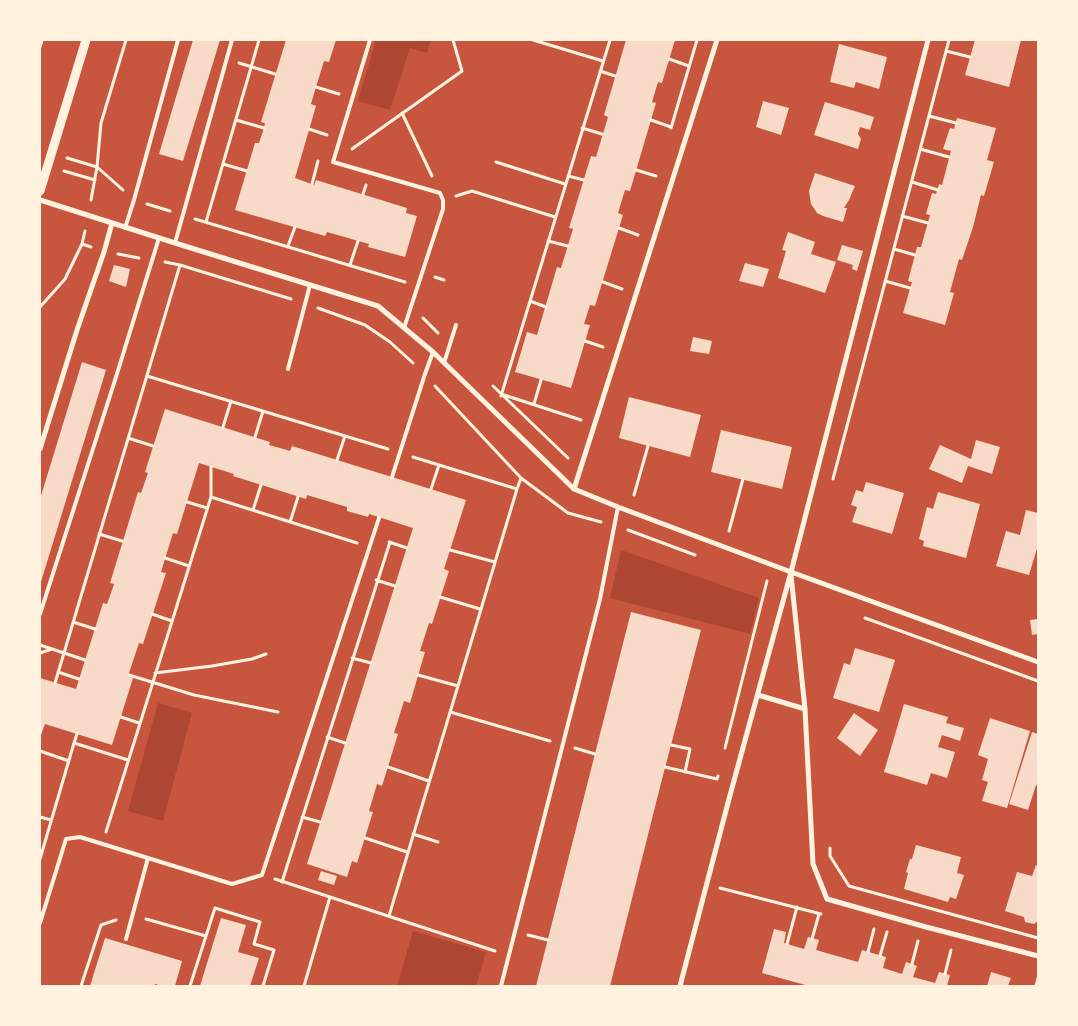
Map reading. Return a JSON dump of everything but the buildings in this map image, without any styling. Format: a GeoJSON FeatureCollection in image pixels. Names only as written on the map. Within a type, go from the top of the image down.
{"type":"FeatureCollection","features":[{"type":"Feature","properties":{"kind":"street"},"geometry":{"type":"LineString","coordinates":[[40,191],[86,40]]}},
{"type":"Feature","properties":{"kind":"street"},"geometry":{"type":"LineString","coordinates":[[574,489],[717,40]]}},
{"type":"Feature","properties":{"kind":"street"},"geometry":{"type":"LineString","coordinates":[[680,986],[728,799],[787,588],[928,40]]}},
{"type":"Feature","properties":{"kind":"street"},"geometry":{"type":"LineString","coordinates":[[40,200],[378,306],[433,352],[574,489],[791,572],[1038,662]]}},
{"type":"Feature","properties":{"kind":"street"},"geometry":{"type":"LineString","coordinates":[[40,449],[112,223]]}},
{"type":"Feature","properties":{"kind":"street"},"geometry":{"type":"LineString","coordinates":[[791,572],[805,709],[813,864],[827,899],[1038,956]]}},
{"type":"Feature","properties":{"kind":"street"},"geometry":{"type":"LineString","coordinates":[[758,695],[805,709]]}},
{"type":"Feature","properties":{"kind":"lane"},"geometry":{"type":"LineString","coordinates":[[125,228],[178,40]]}},
{"type":"Feature","properties":{"kind":"lane"},"geometry":{"type":"LineString","coordinates":[[174,243],[232,40]]}},
{"type":"Feature","properties":{"kind":"lane"},"geometry":{"type":"LineString","coordinates":[[370,40],[333,162],[440,193],[444,200],[443,209],[404,328]]}},
{"type":"Feature","properties":{"kind":"lane"},"geometry":{"type":"LineString","coordinates":[[40,614],[116,377],[158,238]]}},
{"type":"Feature","properties":{"kind":"lane"},"geometry":{"type":"LineString","coordinates":[[288,369],[310,285]]}},
{"type":"Feature","properties":{"kind":"lane"},"geometry":{"type":"LineString","coordinates":[[444,363],[456,325]]}},
{"type":"Feature","properties":{"kind":"lane"},"geometry":{"type":"LineString","coordinates":[[392,477],[424,374],[433,352]]}},
{"type":"Feature","properties":{"kind":"lane"},"geometry":{"type":"LineString","coordinates":[[501,986],[600,599],[618,507]]}},
{"type":"Feature","properties":{"kind":"lane"},"geometry":{"type":"LineString","coordinates":[[40,924],[66,839],[80,837],[232,884],[262,875],[379,518]]}},
{"type":"Feature","properties":{"kind":"lane"},"geometry":{"type":"LineString","coordinates":[[126,939],[148,858]]}},
{"type":"Feature","properties":{"kind":"path"},"geometry":{"type":"LineString","coordinates":[[40,47],[42,40]]}},
{"type":"Feature","properties":{"kind":"path"},"geometry":{"type":"LineString","coordinates":[[40,308],[65,279],[82,244],[95,180],[101,123],[126,40]]}},
{"type":"Feature","properties":{"kind":"path"},"geometry":{"type":"LineString","coordinates":[[206,222],[259,40]]}},
{"type":"Feature","properties":{"kind":"path"},"geometry":{"type":"LineString","coordinates":[[333,162],[462,71],[453,40]]}},
{"type":"Feature","properties":{"kind":"path"},"geometry":{"type":"LineString","coordinates":[[533,40],[603,61]]}},
{"type":"Feature","properties":{"kind":"path"},"geometry":{"type":"LineString","coordinates":[[554,46],[556,40]]}},
{"type":"Feature","properties":{"kind":"path"},"geometry":{"type":"LineString","coordinates":[[495,413],[610,40]]}},
{"type":"Feature","properties":{"kind":"path"},"geometry":{"type":"LineString","coordinates":[[668,135],[697,40]]}},
{"type":"Feature","properties":{"kind":"path"},"geometry":{"type":"LineString","coordinates":[[833,480],[949,40]]}},
{"type":"Feature","properties":{"kind":"path"},"geometry":{"type":"LineString","coordinates":[[946,51],[970,58]]}},
{"type":"Feature","properties":{"kind":"path"},"geometry":{"type":"LineString","coordinates":[[226,59],[275,74]]}},
{"type":"Feature","properties":{"kind":"path"},"geometry":{"type":"LineString","coordinates":[[669,60],[689,66]]}},
{"type":"Feature","properties":{"kind":"path"},"geometry":{"type":"LineString","coordinates":[[600,71],[615,76]]}},
{"type":"Feature","properties":{"kind":"path"},"geometry":{"type":"LineString","coordinates":[[316,87],[352,98]]}},
{"type":"Feature","properties":{"kind":"path"},"geometry":{"type":"LineString","coordinates":[[402,113],[440,193]]}},
{"type":"Feature","properties":{"kind":"path"},"geometry":{"type":"LineString","coordinates":[[929,116],[956,123]]}},
{"type":"Feature","properties":{"kind":"path"},"geometry":{"type":"LineString","coordinates":[[236,120],[264,128]]}},
{"type":"Feature","properties":{"kind":"path"},"geometry":{"type":"LineString","coordinates":[[651,120],[671,127]]}},
{"type":"Feature","properties":{"kind":"path"},"geometry":{"type":"LineString","coordinates":[[582,128],[602,134]]}},
{"type":"Feature","properties":{"kind":"path"},"geometry":{"type":"LineString","coordinates":[[920,149],[949,157]]}},
{"type":"Feature","properties":{"kind":"path"},"geometry":{"type":"LineString","coordinates":[[52,153],[97,167],[134,200],[418,286]]}},
{"type":"Feature","properties":{"kind":"path"},"geometry":{"type":"LineString","coordinates":[[496,162],[565,184]]}},
{"type":"Feature","properties":{"kind":"path"},"geometry":{"type":"LineString","coordinates":[[223,164],[247,171]]}},
{"type":"Feature","properties":{"kind":"path"},"geometry":{"type":"LineString","coordinates":[[48,166],[95,180]]}},
{"type":"Feature","properties":{"kind":"path"},"geometry":{"type":"LineString","coordinates":[[654,184],[659,168]]}},
{"type":"Feature","properties":{"kind":"path"},"geometry":{"type":"LineString","coordinates":[[636,170],[656,176]]}},
{"type":"Feature","properties":{"kind":"path"},"geometry":{"type":"LineString","coordinates":[[568,176],[584,180]]}},
{"type":"Feature","properties":{"kind":"path"},"geometry":{"type":"LineString","coordinates":[[912,182],[938,190]]}},
{"type":"Feature","properties":{"kind":"path"},"geometry":{"type":"LineString","coordinates":[[472,191],[555,217]]}},
{"type":"Feature","properties":{"kind":"path"},"geometry":{"type":"LineString","coordinates":[[902,216],[928,223]]}},
{"type":"Feature","properties":{"kind":"path"},"geometry":{"type":"LineString","coordinates":[[288,246],[295,227]]}},
{"type":"Feature","properties":{"kind":"path"},"geometry":{"type":"LineString","coordinates":[[636,244],[641,227]]}},
{"type":"Feature","properties":{"kind":"path"},"geometry":{"type":"LineString","coordinates":[[619,228],[638,235]]}},
{"type":"Feature","properties":{"kind":"path"},"geometry":{"type":"LineString","coordinates":[[548,240],[568,246]]}},
{"type":"Feature","properties":{"kind":"path"},"geometry":{"type":"LineString","coordinates":[[350,265],[358,241]]}},
{"type":"Feature","properties":{"kind":"path"},"geometry":{"type":"LineString","coordinates":[[82,244],[104,252],[180,265],[305,303],[364,325],[390,342],[424,374],[521,478],[568,513],[614,525],[704,558]]}},
{"type":"Feature","properties":{"kind":"path"},"geometry":{"type":"LineString","coordinates":[[894,249],[914,255]]}},
{"type":"Feature","properties":{"kind":"path"},"geometry":{"type":"LineString","coordinates":[[55,683],[180,265]]}},
{"type":"Feature","properties":{"kind":"path"},"geometry":{"type":"LineString","coordinates":[[886,281],[910,288]]}},
{"type":"Feature","properties":{"kind":"path"},"geometry":{"type":"LineString","coordinates":[[603,282],[622,289],[620,297]]}},
{"type":"Feature","properties":{"kind":"path"},"geometry":{"type":"LineString","coordinates":[[530,301],[546,307]]}},
{"type":"Feature","properties":{"kind":"path"},"geometry":{"type":"LineString","coordinates":[[585,342],[605,348],[607,340]]}},
{"type":"Feature","properties":{"kind":"path"},"geometry":{"type":"LineString","coordinates":[[147,376],[517,488]]}},
{"type":"Feature","properties":{"kind":"path"},"geometry":{"type":"LineString","coordinates":[[534,404],[541,380]]}},
{"type":"Feature","properties":{"kind":"path"},"geometry":{"type":"LineString","coordinates":[[501,394],[583,420],[580,428]]}},
{"type":"Feature","properties":{"kind":"path"},"geometry":{"type":"LineString","coordinates":[[501,394],[571,460],[573,452]]}},
{"type":"Feature","properties":{"kind":"path"},"geometry":{"type":"LineString","coordinates":[[223,427],[231,401]]}},
{"type":"Feature","properties":{"kind":"path"},"geometry":{"type":"LineString","coordinates":[[255,437],[263,411]]}},
{"type":"Feature","properties":{"kind":"path"},"geometry":{"type":"LineString","coordinates":[[337,460],[345,436]]}},
{"type":"Feature","properties":{"kind":"path"},"geometry":{"type":"LineString","coordinates":[[128,438],[153,446]]}},
{"type":"Feature","properties":{"kind":"path"},"geometry":{"type":"LineString","coordinates":[[642,499],[634,496],[648,446]]}},
{"type":"Feature","properties":{"kind":"path"},"geometry":{"type":"LineString","coordinates":[[431,489],[439,464]]}},
{"type":"Feature","properties":{"kind":"path"},"geometry":{"type":"LineString","coordinates":[[102,844],[211,497],[211,467]]}},
{"type":"Feature","properties":{"kind":"path"},"geometry":{"type":"LineString","coordinates":[[389,916],[521,478]]}},
{"type":"Feature","properties":{"kind":"path"},"geometry":{"type":"LineString","coordinates":[[720,528],[729,532],[743,479]]}},
{"type":"Feature","properties":{"kind":"path"},"geometry":{"type":"LineString","coordinates":[[253,510],[261,486]]}},
{"type":"Feature","properties":{"kind":"path"},"geometry":{"type":"LineString","coordinates":[[211,497],[369,546]]}},
{"type":"Feature","properties":{"kind":"path"},"geometry":{"type":"LineString","coordinates":[[290,522],[298,497]]}},
{"type":"Feature","properties":{"kind":"path"},"geometry":{"type":"LineString","coordinates":[[187,502],[207,508]]}},
{"type":"Feature","properties":{"kind":"path"},"geometry":{"type":"LineString","coordinates":[[99,534],[122,541]]}},
{"type":"Feature","properties":{"kind":"path"},"geometry":{"type":"LineString","coordinates":[[372,537],[407,548]]}},
{"type":"Feature","properties":{"kind":"path"},"geometry":{"type":"LineString","coordinates":[[282,882],[390,542]]}},
{"type":"Feature","properties":{"kind":"path"},"geometry":{"type":"LineString","coordinates":[[450,550],[495,562]]}},
{"type":"Feature","properties":{"kind":"path"},"geometry":{"type":"LineString","coordinates":[[165,558],[189,566]]}},
{"type":"Feature","properties":{"kind":"path"},"geometry":{"type":"LineString","coordinates":[[360,576],[395,586]]}},
{"type":"Feature","properties":{"kind":"path"},"geometry":{"type":"LineString","coordinates":[[724,751],[767,581],[787,588]]}},
{"type":"Feature","properties":{"kind":"path"},"geometry":{"type":"LineString","coordinates":[[440,597],[481,609]]}},
{"type":"Feature","properties":{"kind":"path"},"geometry":{"type":"LineString","coordinates":[[152,614],[172,620]]}},
{"type":"Feature","properties":{"kind":"path"},"geometry":{"type":"LineString","coordinates":[[858,615],[1038,682]]}},
{"type":"Feature","properties":{"kind":"path"},"geometry":{"type":"LineString","coordinates":[[73,622],[95,629]]}},
{"type":"Feature","properties":{"kind":"path"},"geometry":{"type":"LineString","coordinates":[[40,645],[85,660]]}},
{"type":"Feature","properties":{"kind":"path"},"geometry":{"type":"LineString","coordinates":[[40,653],[52,649]]}},
{"type":"Feature","properties":{"kind":"path"},"geometry":{"type":"LineString","coordinates":[[155,674],[252,659],[266,654]]}},
{"type":"Feature","properties":{"kind":"path"},"geometry":{"type":"LineString","coordinates":[[334,654],[371,663]]}},
{"type":"Feature","properties":{"kind":"path"},"geometry":{"type":"LineString","coordinates":[[58,672],[79,679]]}},
{"type":"Feature","properties":{"kind":"path"},"geometry":{"type":"LineString","coordinates":[[129,675],[194,695],[278,712]]}},
{"type":"Feature","properties":{"kind":"path"},"geometry":{"type":"LineString","coordinates":[[418,675],[458,686]]}},
{"type":"Feature","properties":{"kind":"path"},"geometry":{"type":"LineString","coordinates":[[450,712],[595,754]]}},
{"type":"Feature","properties":{"kind":"path"},"geometry":{"type":"LineString","coordinates":[[121,717],[140,723]]}},
{"type":"Feature","properties":{"kind":"path"},"geometry":{"type":"LineString","coordinates":[[309,732],[345,743]]}},
{"type":"Feature","properties":{"kind":"path"},"geometry":{"type":"LineString","coordinates":[[40,859],[77,734]]}},
{"type":"Feature","properties":{"kind":"path"},"geometry":{"type":"LineString","coordinates":[[74,743],[128,760]]}},
{"type":"Feature","properties":{"kind":"path"},"geometry":{"type":"LineString","coordinates":[[671,745],[690,749],[685,772]]}},
{"type":"Feature","properties":{"kind":"path"},"geometry":{"type":"LineString","coordinates":[[40,751],[69,761]]}},
{"type":"Feature","properties":{"kind":"path"},"geometry":{"type":"LineString","coordinates":[[388,767],[429,781]]}},
{"type":"Feature","properties":{"kind":"path"},"geometry":{"type":"LineString","coordinates":[[665,767],[717,779],[719,770]]}},
{"type":"Feature","properties":{"kind":"path"},"geometry":{"type":"LineString","coordinates":[[283,812],[320,822]]}},
{"type":"Feature","properties":{"kind":"path"},"geometry":{"type":"LineString","coordinates":[[40,817],[51,820]]}},
{"type":"Feature","properties":{"kind":"path"},"geometry":{"type":"LineString","coordinates":[[413,834],[438,842]]}},
{"type":"Feature","properties":{"kind":"path"},"geometry":{"type":"LineString","coordinates":[[365,838],[407,852]]}},
{"type":"Feature","properties":{"kind":"path"},"geometry":{"type":"LineString","coordinates":[[830,846],[830,856],[849,886],[1038,938]]}},
{"type":"Feature","properties":{"kind":"path"},"geometry":{"type":"LineString","coordinates":[[262,875],[510,956]]}},
{"type":"Feature","properties":{"kind":"path"},"geometry":{"type":"LineString","coordinates":[[738,892],[795,907],[788,944]]}},
{"type":"Feature","properties":{"kind":"path"},"geometry":{"type":"LineString","coordinates":[[304,986],[330,897]]}},
{"type":"Feature","properties":{"kind":"path"},"geometry":{"type":"LineString","coordinates":[[190,986],[215,908],[260,922],[254,944],[274,950],[263,986]]}},
{"type":"Feature","properties":{"kind":"path"},"geometry":{"type":"LineString","coordinates":[[812,939],[819,914]]}},
{"type":"Feature","properties":{"kind":"path"},"geometry":{"type":"LineString","coordinates":[[81,986],[101,926],[122,917],[133,915],[206,936]]}},
{"type":"Feature","properties":{"kind":"path"},"geometry":{"type":"LineString","coordinates":[[868,952],[874,929]]}},
{"type":"Feature","properties":{"kind":"path"},"geometry":{"type":"LineString","coordinates":[[516,931],[548,940]]}},
{"type":"Feature","properties":{"kind":"path"},"geometry":{"type":"LineString","coordinates":[[880,956],[887,932]]}},
{"type":"Feature","properties":{"kind":"path"},"geometry":{"type":"LineString","coordinates":[[912,964],[918,940]]}},
{"type":"Feature","properties":{"kind":"path"},"geometry":{"type":"LineString","coordinates":[[944,974],[951,950]]}},
{"type":"Feature","properties":{"kind":"path"},"geometry":{"type":"LineString","coordinates":[[1036,986],[1038,978]]}},
{"type":"Feature","properties":{"kind":"shaded area"},"geometry":{"type":"Polygon","coordinates":[[[376,40],[431,40],[427,53],[410,48],[390,110],[358,101],[376,40]]]}},
{"type":"Feature","properties":{"kind":"shaded area"},"geometry":{"type":"Polygon","coordinates":[[[621,550],[759,598],[750,634],[610,598],[621,550]]]}},
{"type":"Feature","properties":{"kind":"shaded area"},"geometry":{"type":"Polygon","coordinates":[[[158,703],[192,713],[163,821],[128,811],[158,703]]]}},
{"type":"Feature","properties":{"kind":"shaded area"},"geometry":{"type":"Polygon","coordinates":[[[413,931],[486,952],[476,986],[397,986],[413,931]]]}}]}
